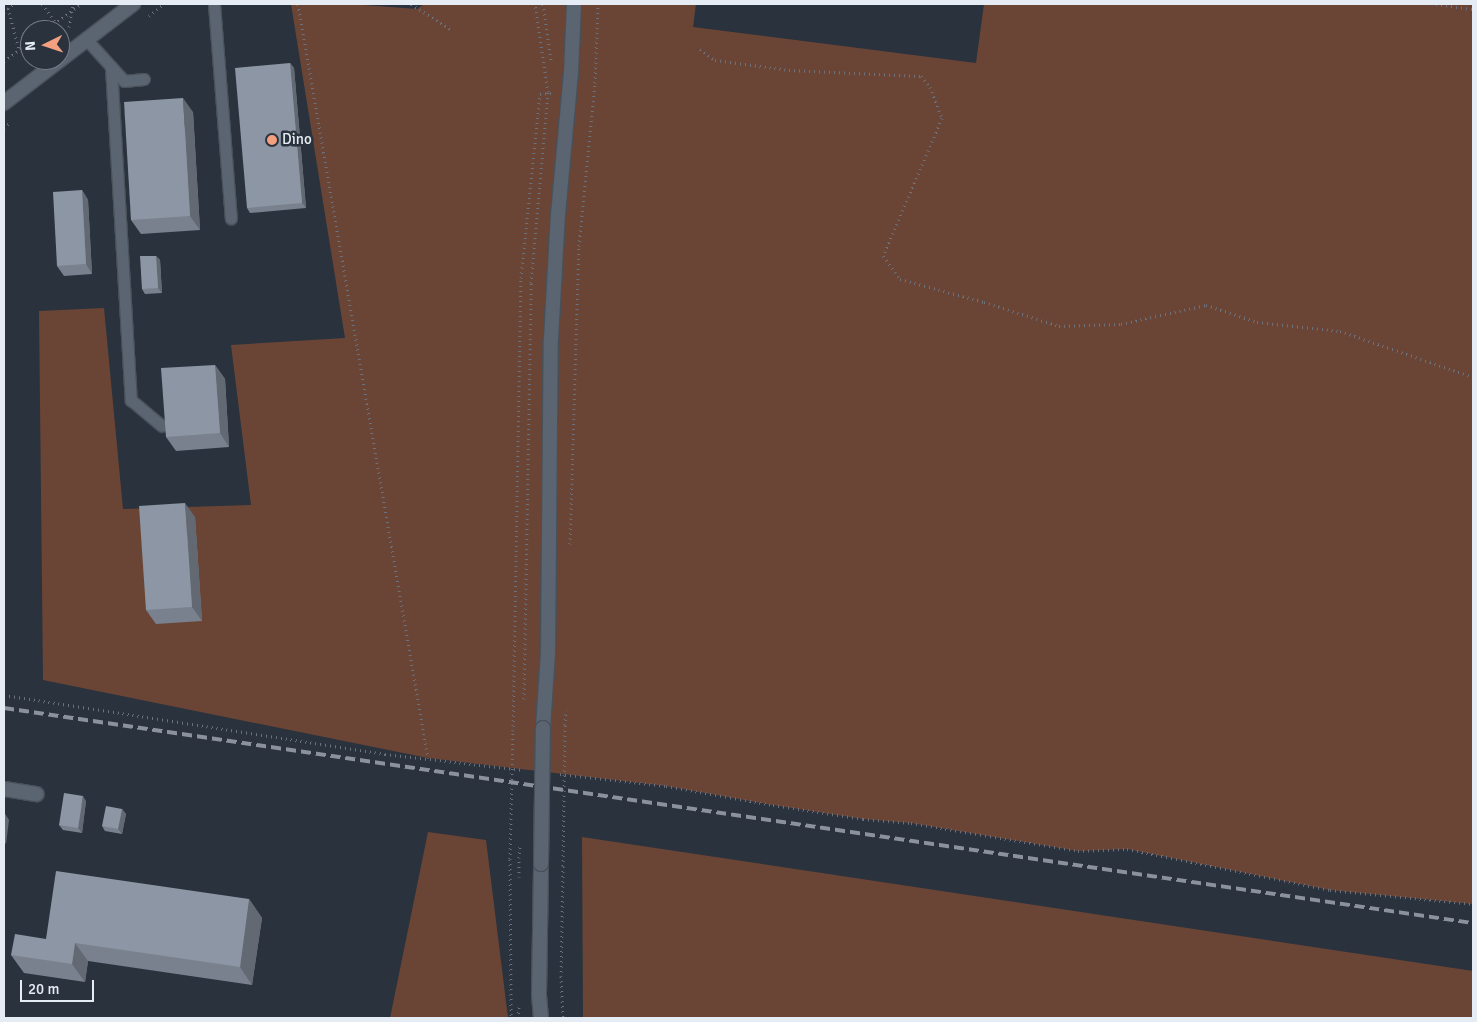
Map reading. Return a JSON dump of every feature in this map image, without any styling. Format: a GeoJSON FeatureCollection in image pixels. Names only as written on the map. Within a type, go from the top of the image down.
{"type":"FeatureCollection","features":[{"type":"Feature","properties":{"kind":"street"},"geometry":{"type":"LineString","coordinates":[[4,104],[132,4]]}},
{"type":"Feature","properties":{"kind":"street"},"geometry":{"type":"LineString","coordinates":[[541,1018],[539,995],[543,728],[548,653],[550,339],[558,214],[571,73],[574,4]]}},
{"type":"Feature","properties":{"kind":"street"},"geometry":{"type":"LineString","coordinates":[[4,789],[37,794]]}},
{"type":"Feature","properties":{"kind":"lane"},"geometry":{"type":"LineString","coordinates":[[214,4],[231,218]]}},
{"type":"Feature","properties":{"kind":"lane"},"geometry":{"type":"LineString","coordinates":[[87,40],[124,81],[144,79]]}},
{"type":"Feature","properties":{"kind":"lane"},"geometry":{"type":"LineString","coordinates":[[111,68],[130,400],[162,426]]}},
{"type":"Feature","properties":{"kind":"path"},"geometry":{"type":"LineString","coordinates":[[4,12],[14,4]]}},
{"type":"Feature","properties":{"kind":"path"},"geometry":{"type":"LineString","coordinates":[[42,4],[54,20]]}},
{"type":"Feature","properties":{"kind":"path"},"geometry":{"type":"LineString","coordinates":[[70,25],[73,4]]}},
{"type":"Feature","properties":{"kind":"path"},"geometry":{"type":"LineString","coordinates":[[59,20],[82,4]]}},
{"type":"Feature","properties":{"kind":"path"},"geometry":{"type":"LineString","coordinates":[[298,4],[428,758]]}},
{"type":"Feature","properties":{"kind":"path"},"geometry":{"type":"LineString","coordinates":[[412,4],[452,30]]}},
{"type":"Feature","properties":{"kind":"path"},"geometry":{"type":"LineString","coordinates":[[543,4],[551,65]]}},
{"type":"Feature","properties":{"kind":"path"},"geometry":{"type":"LineString","coordinates":[[570,545],[579,246],[595,83],[598,4]]}},
{"type":"Feature","properties":{"kind":"path"},"geometry":{"type":"LineString","coordinates":[[1436,4],[1473,9]]}},
{"type":"Feature","properties":{"kind":"path"},"geometry":{"type":"LineString","coordinates":[[4,61],[19,50],[8,8]]}},
{"type":"Feature","properties":{"kind":"path"},"geometry":{"type":"LineString","coordinates":[[700,50],[715,60],[789,70],[921,76],[930,87],[942,118],[883,256],[900,279],[984,302],[1059,326],[1121,324],[1206,305],[1257,322],[1340,331],[1473,377]]}},
{"type":"Feature","properties":{"kind":"path"},"geometry":{"type":"LineString","coordinates":[[511,1018],[510,859],[521,278],[540,94],[554,93]]}},
{"type":"Feature","properties":{"kind":"path"},"geometry":{"type":"LineString","coordinates":[[4,695],[385,754],[532,771]]}},
{"type":"Feature","properties":{"kind":"path"},"geometry":{"type":"LineString","coordinates":[[563,1018],[561,976],[566,705]]}},
{"type":"Feature","properties":{"kind":"path"},"geometry":{"type":"LineString","coordinates":[[551,773],[666,786],[773,805],[863,819],[911,823],[1078,851],[1127,850],[1330,890],[1473,904]]}},
{"type":"Feature","properties":{"kind":"shaded area"},"geometry":{"type":"Polygon","coordinates":[[[291,4],[350,4],[417,9],[424,4],[696,4],[693,27],[976,63],[984,4],[1473,4],[1473,904],[1330,890],[1127,849],[1078,851],[911,823],[863,819],[773,805],[666,786],[428,758],[43,680],[39,311],[104,308],[123,509],[251,505],[231,345],[345,338],[291,4]]]}},
{"type":"Feature","properties":{"kind":"shaded area"},"geometry":{"type":"Polygon","coordinates":[[[428,832],[486,840],[508,1018],[390,1018],[428,832]]]}},
{"type":"Feature","properties":{"kind":"shaded area"},"geometry":{"type":"Polygon","coordinates":[[[582,837],[1473,971],[1473,1018],[583,1018],[582,837]]]}},
{"type":"Feature","properties":{"kind":"building","name":"Dino"},"geometry":{"type":"Polygon","coordinates":[[[290,63],[302,203],[247,208],[235,68],[290,63]]]}},
{"type":"Feature","properties":{"kind":"building"},"geometry":{"type":"Polygon","coordinates":[[[183,98],[190,216],[131,220],[124,102],[183,98]]]}},
{"type":"Feature","properties":{"kind":"building"},"geometry":{"type":"Polygon","coordinates":[[[82,190],[86,264],[57,266],[53,192],[82,190]]]}},
{"type":"Feature","properties":{"kind":"building"},"geometry":{"type":"Polygon","coordinates":[[[140,256],[156,256],[158,288],[142,289],[140,256]]]}},
{"type":"Feature","properties":{"kind":"building"},"geometry":{"type":"Polygon","coordinates":[[[215,365],[220,433],[166,437],[161,368],[215,365]]]}},
{"type":"Feature","properties":{"kind":"building"},"geometry":{"type":"Polygon","coordinates":[[[185,503],[192,607],[146,610],[139,506],[185,503]]]}},
{"type":"Feature","properties":{"kind":"building"},"geometry":{"type":"Polygon","coordinates":[[[64,793],[83,796],[78,828],[59,825],[64,793]]]}},
{"type":"Feature","properties":{"kind":"building"},"geometry":{"type":"Polygon","coordinates":[[[106,806],[122,809],[118,829],[102,826],[106,806]]]}},
{"type":"Feature","properties":{"kind":"building"},"geometry":{"type":"Polygon","coordinates":[[[56,871],[249,899],[240,967],[75,943],[72,964],[11,955],[15,934],[46,939],[56,871]]]}},
{"type":"Feature","properties":{"kind":"railway"},"geometry":{"type":"LineString","coordinates":[[4,708],[1473,923]]}},
{"type":"Feature","properties":{"kind":"place","name":"Dino"},"geometry":{"type":"Point","coordinates":[272,140]}}]}
